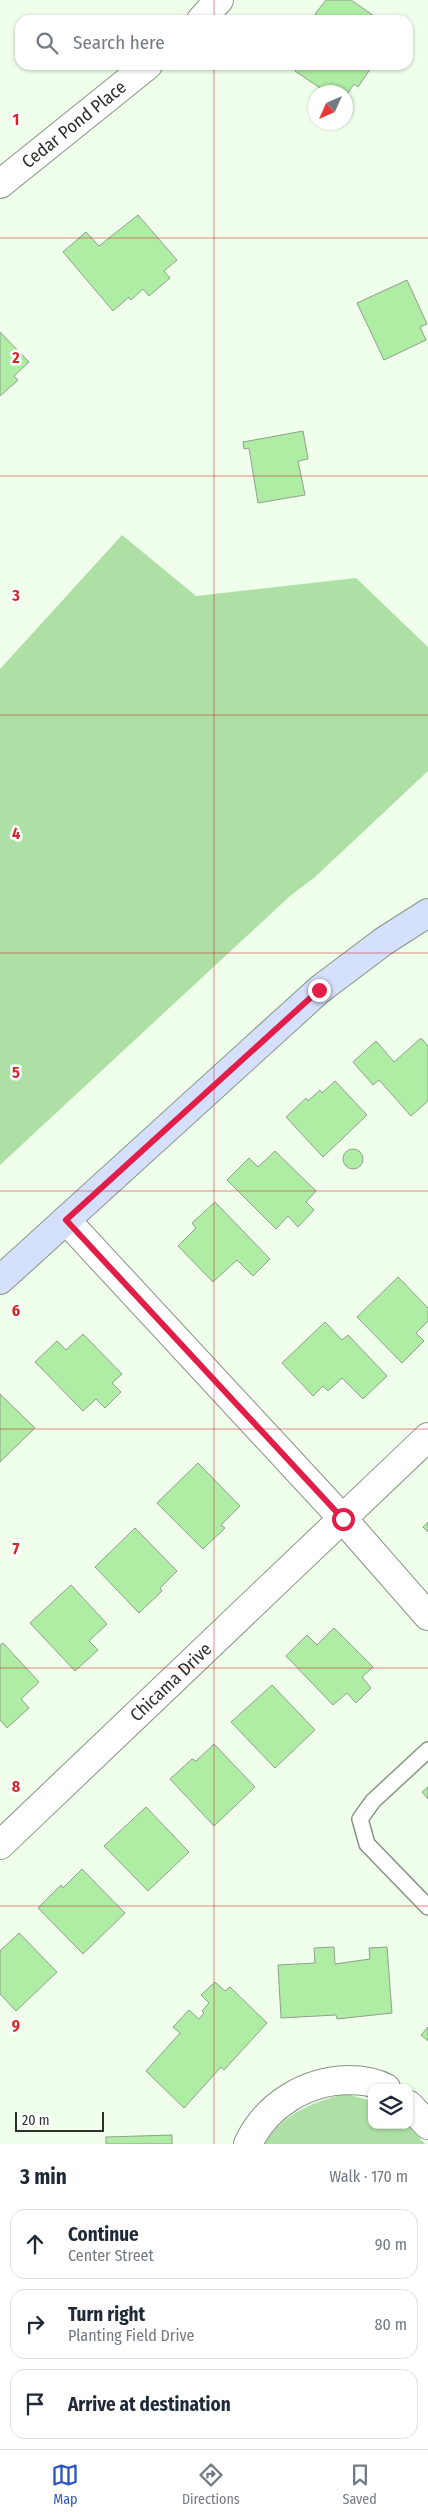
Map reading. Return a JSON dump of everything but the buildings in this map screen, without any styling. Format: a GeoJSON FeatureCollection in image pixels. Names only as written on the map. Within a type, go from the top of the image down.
{"type":"FeatureCollection","features":[{"type":"Feature","properties":{"kind":"street"},"geometry":{"type":"LineString","coordinates":[[206,15],[219,0]]}},
{"type":"Feature","properties":{"kind":"street","name":"Cedar Pond Place"},"geometry":{"type":"LineString","coordinates":[[0,184],[142,70]]}},
{"type":"Feature","properties":{"kind":"street"},"geometry":{"type":"LineString","coordinates":[[0,1280],[319,990],[384,941],[428,913]]}},
{"type":"Feature","properties":{"kind":"street"},"geometry":{"type":"LineString","coordinates":[[66,1220],[343,1519],[428,1616]]}},
{"type":"Feature","properties":{"kind":"street","name":"Chicama Drive"},"geometry":{"type":"LineString","coordinates":[[0,1845],[428,1437]]}},
{"type":"Feature","properties":{"kind":"street"},"geometry":{"type":"LineString","coordinates":[[248,2144],[267,2115],[286,2099],[308,2087],[332,2081],[357,2080],[372,2084]]}},
{"type":"Feature","properties":{"kind":"street"},"geometry":{"type":"LineString","coordinates":[[413,2108],[428,2124]]}},
{"type":"Feature","properties":{"kind":"lane"},"geometry":{"type":"LineString","coordinates":[[428,1750],[373,1802],[360,1819],[367,1844],[428,1907]]}},
{"type":"Feature","properties":{"kind":"green space"},"geometry":{"type":"Polygon","coordinates":[[[122,535],[196,596],[356,578],[428,647],[428,771],[0,1165],[0,669],[122,535]]]}},
{"type":"Feature","properties":{"kind":"green space"},"geometry":{"type":"Polygon","coordinates":[[[346,2094],[368,2100],[368,2129],[412,2129],[425,2144],[265,2144],[280,2125],[290,2117],[300,2110],[346,2094]]]}},
{"type":"Feature","properties":{"kind":"route"},"geometry":{"type":"LineString","coordinates":[[319,990],[66,1220],[343,1519]]}}]}
